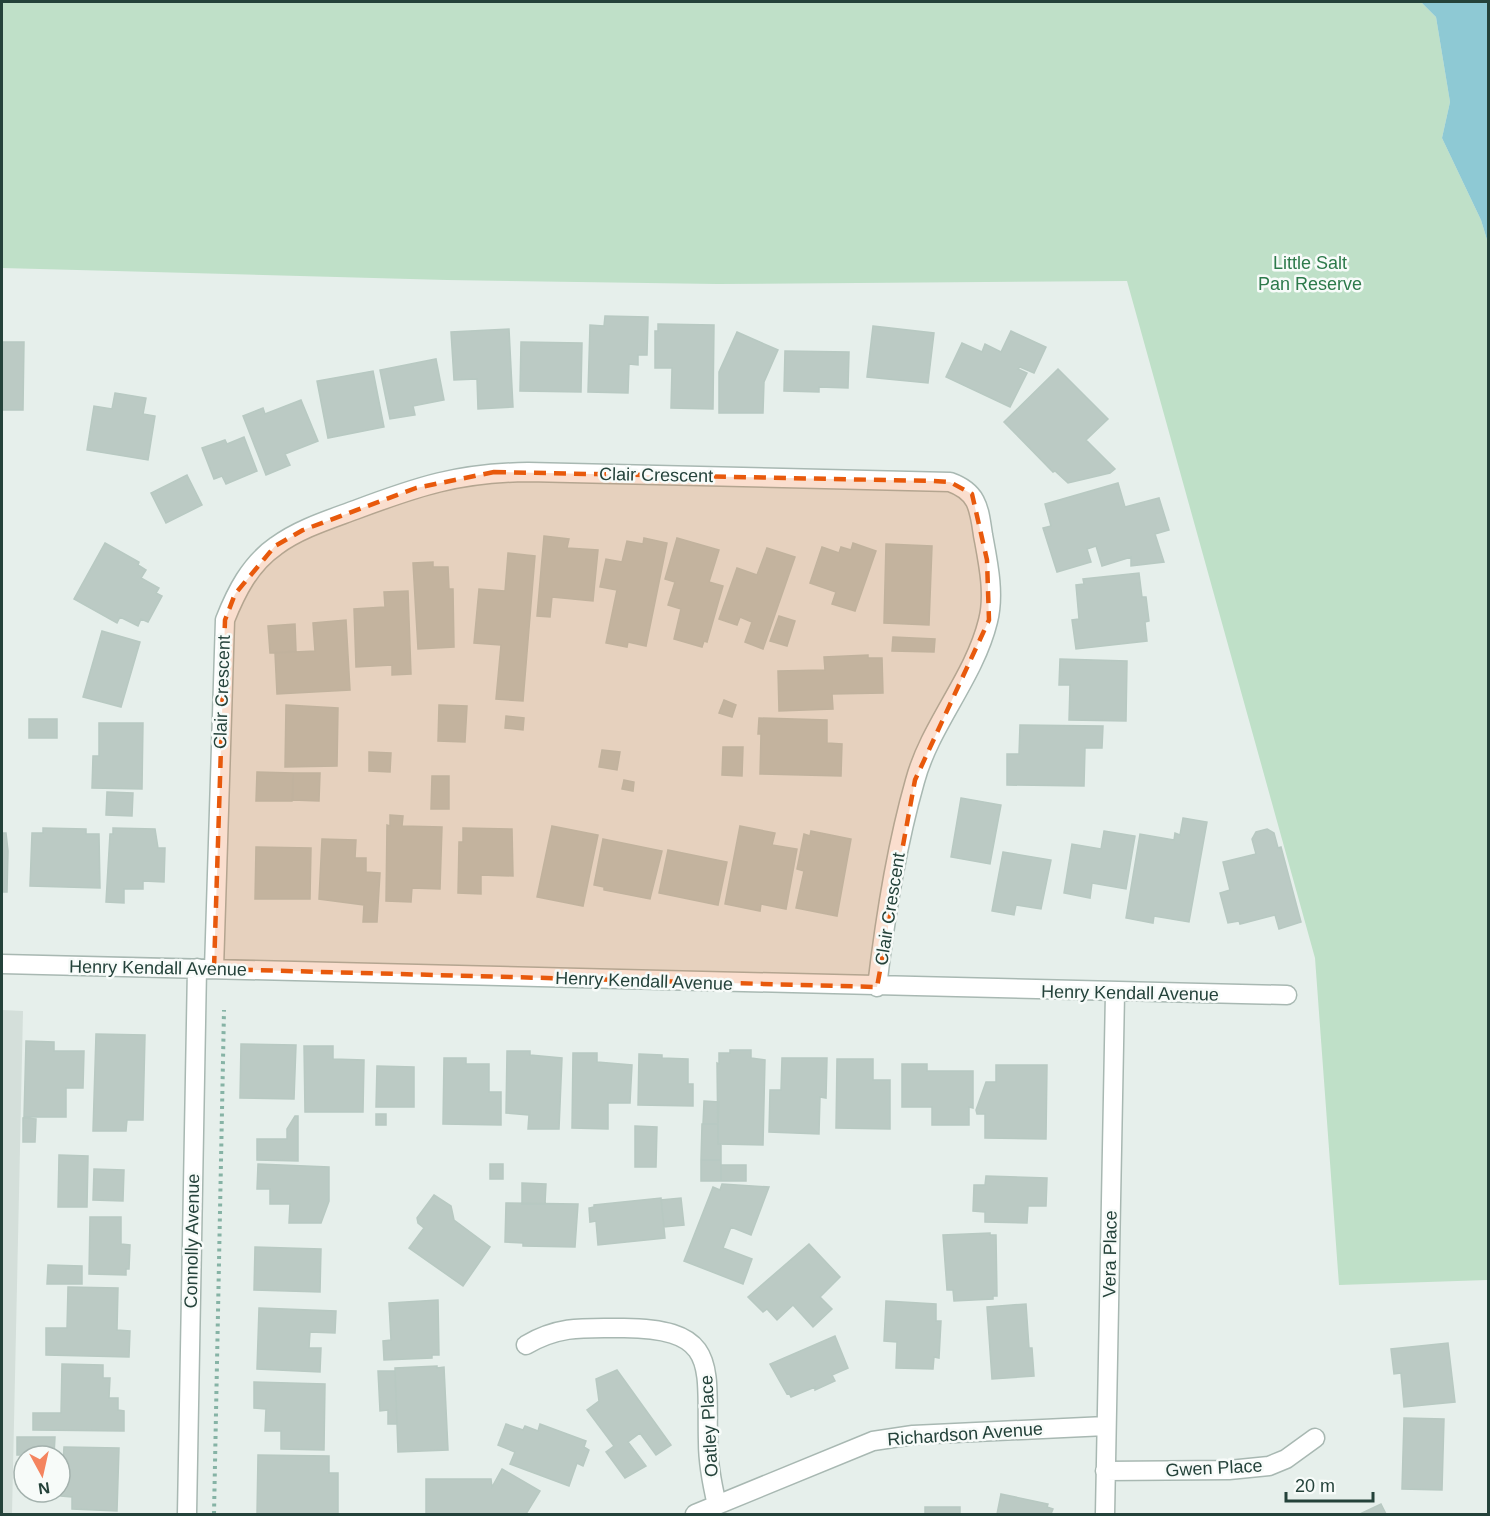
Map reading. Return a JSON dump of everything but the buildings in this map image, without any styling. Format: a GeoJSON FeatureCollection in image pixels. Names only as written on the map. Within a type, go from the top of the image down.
{"type":"FeatureCollection","features":[{"type":"Feature","properties":{"kind":"street","name":"Clair Crescent"},"geometry":{"type":"LineString","coordinates":[[206,968],[225,620],[235,594],[275,546],[303,530],[362,507],[416,488],[471,474],[540,472],[950,482],[964,487],[972,494],[978,508],[990,588],[988,620],[968,669],[925,752],[915,780],[886,920],[877,987]]}},
{"type":"Feature","properties":{"kind":"street","name":"Henry Kendall Avenue"},"geometry":{"type":"LineString","coordinates":[[2,964],[1115,993],[1287,995]]}},
{"type":"Feature","properties":{"kind":"street","name":"Connolly Avenue"},"geometry":{"type":"LineString","coordinates":[[187,1515],[206,968]]}},
{"type":"Feature","properties":{"kind":"street","name":"Vera Place"},"geometry":{"type":"LineString","coordinates":[[1104,1515],[1115,993]]}},
{"type":"Feature","properties":{"kind":"street","name":"Oatley Place"},"geometry":{"type":"LineString","coordinates":[[526,1345],[557,1330],[574,1328],[660,1330],[676,1335],[692,1344],[703,1357],[708,1374],[708,1443],[717,1505]]}},
{"type":"Feature","properties":{"kind":"street","name":"Richardson Avenue"},"geometry":{"type":"LineString","coordinates":[[695,1515],[850,1449],[882,1439],[1106,1426]]}},
{"type":"Feature","properties":{"kind":"street","name":"Gwen Place"},"geometry":{"type":"LineString","coordinates":[[1105,1471],[1229,1470],[1269,1466],[1286,1459],[1315,1438]]}},
{"type":"Feature","properties":{"kind":"path"},"geometry":{"type":"LineString","coordinates":[[214,1515],[224,1010]]}},
{"type":"Feature","properties":{"kind":"highlighted area"},"geometry":{"type":"Polygon","coordinates":[[[494,472],[933,481],[950,482],[972,494],[987,560],[989,620],[915,780],[877,987],[214,969],[225,620],[235,594],[275,546],[303,530],[416,488],[494,472]]]}},
{"type":"Feature","properties":{"kind":"shaded area"},"geometry":{"type":"Polygon","coordinates":[[[2,1010],[23,1011],[12,1514],[2,1514],[2,1010]]]}},
{"type":"Feature","properties":{"kind":"green space","name":"Little Salt Pan Reserve"},"geometry":{"type":"Polygon","coordinates":[[[2,2],[1421,2],[1436,17],[1450,102],[1442,138],[1481,220],[1488,243],[1488,1283],[1487,1280],[1339,1285],[1315,958],[1127,281],[717,284],[447,280],[2,268],[2,2]]]}},
{"type":"Feature","properties":{"kind":"water"},"geometry":{"type":"Polygon","coordinates":[[[1421,2],[1488,2],[1488,243],[1481,220],[1442,138],[1450,102],[1436,17],[1421,2]]]}}]}
